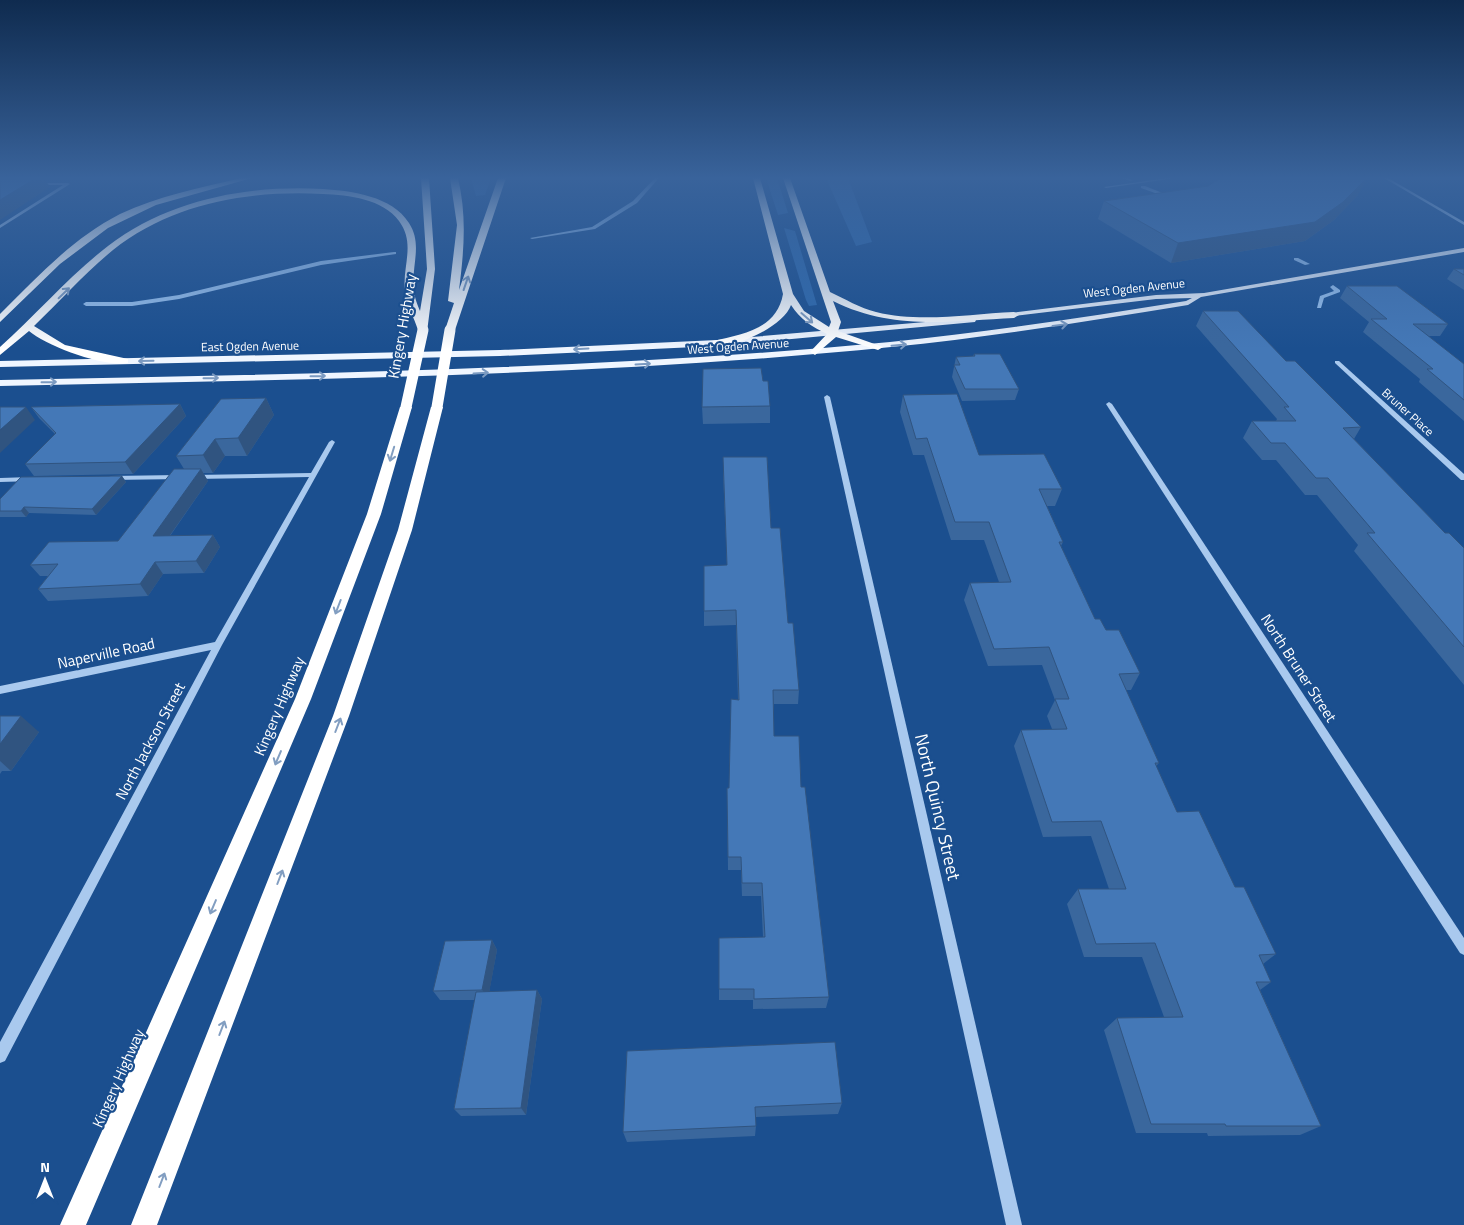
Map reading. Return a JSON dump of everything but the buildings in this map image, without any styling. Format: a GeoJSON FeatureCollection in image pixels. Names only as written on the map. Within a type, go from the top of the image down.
{"type":"FeatureCollection","features":[{"type":"Feature","properties":{"kind":"highway"},"geometry":{"type":"LineString","coordinates":[[0,319],[4,313],[69,254],[93,235]]}},
{"type":"Feature","properties":{"kind":"highway"},"geometry":{"type":"LineString","coordinates":[[0,352],[29,327],[111,248],[130,235]]}},
{"type":"Feature","properties":{"kind":"highway"},"geometry":{"type":"LineString","coordinates":[[410,235],[413,258],[409,290],[423,330]]}},
{"type":"Feature","properties":{"kind":"highway","name":"Kingery Highway"},"geometry":{"type":"LineString","coordinates":[[73,1225],[303,699],[374,514],[406,407],[423,330],[431,269],[429,235]]}},
{"type":"Feature","properties":{"kind":"highway"},"geometry":{"type":"LineString","coordinates":[[144,1225],[341,716],[405,530],[437,407],[450,330],[461,235]]}},
{"type":"Feature","properties":{"kind":"highway"},"geometry":{"type":"LineString","coordinates":[[450,330],[482,235]]}},
{"type":"Feature","properties":{"kind":"highway"},"geometry":{"type":"LineString","coordinates":[[772,235],[788,294],[808,320],[833,333],[878,347]]}},
{"type":"Feature","properties":{"kind":"highway"},"geometry":{"type":"LineString","coordinates":[[806,235],[836,322],[833,333],[816,352]]}},
{"type":"Feature","properties":{"kind":"highway"},"geometry":{"type":"LineString","coordinates":[[717,343],[741,338],[766,326],[783,313],[788,294]]}},
{"type":"Feature","properties":{"kind":"highway"},"geometry":{"type":"LineString","coordinates":[[827,294],[853,307],[878,316],[914,318],[1014,315]]}},
{"type":"Feature","properties":{"kind":"highway"},"geometry":{"type":"LineString","coordinates":[[29,327],[41,337],[61,348],[124,361]]}},
{"type":"Feature","properties":{"kind":"main road","name":"West Ogden Avenue"},"geometry":{"type":"LineString","coordinates":[[500,353],[717,343],[1014,315],[1156,297],[1204,295],[1464,250]]}},
{"type":"Feature","properties":{"kind":"main road","name":"West Ogden Avenue"},"geometry":{"type":"LineString","coordinates":[[0,383],[474,373],[713,360],[878,347],[1092,320],[1188,303],[1204,295]]}},
{"type":"Feature","properties":{"kind":"main road","name":"East Ogden Avenue"},"geometry":{"type":"LineString","coordinates":[[0,364],[500,353]]}},
{"type":"Feature","properties":{"kind":"street","name":"Bruner Place"},"geometry":{"type":"LineString","coordinates":[[1336,362],[1464,478]]}},
{"type":"Feature","properties":{"kind":"street","name":"North Quincy Street"},"geometry":{"type":"LineString","coordinates":[[827,397],[1014,1225]]}},
{"type":"Feature","properties":{"kind":"street","name":"North Bruner Street"},"geometry":{"type":"LineString","coordinates":[[1109,404],[1464,949]]}},
{"type":"Feature","properties":{"kind":"street","name":"North Jackson Street"},"geometry":{"type":"LineString","coordinates":[[0,1056],[218,645],[332,442]]}},
{"type":"Feature","properties":{"kind":"street"},"geometry":{"type":"LineString","coordinates":[[98,478],[314,475]]}},
{"type":"Feature","properties":{"kind":"street"},"geometry":{"type":"LineString","coordinates":[[0,480],[39,479]]}},
{"type":"Feature","properties":{"kind":"street","name":"Naperville Road"},"geometry":{"type":"LineString","coordinates":[[0,690],[218,645]]}},
{"type":"Feature","properties":{"kind":"shaded area"},"geometry":{"type":"Polygon","coordinates":[[[786,235],[796,235],[817,305],[809,306],[786,235]]]}},
{"type":"Feature","properties":{"kind":"shaded area"},"geometry":{"type":"Polygon","coordinates":[[[851,235],[869,235],[872,242],[856,246],[851,235]]]}},
{"type":"Feature","properties":{"kind":"waterway"},"geometry":{"type":"LineString","coordinates":[[532,238],[549,235]]}},
{"type":"Feature","properties":{"kind":"waterway"},"geometry":{"type":"LineString","coordinates":[[86,304],[132,304],[179,297],[321,263],[394,253]]}},
{"type":"Feature","properties":{"kind":"waterway"},"geometry":{"type":"LineString","coordinates":[[1296,259],[1307,264]]}},
{"type":"Feature","properties":{"kind":"waterway"},"geometry":{"type":"LineString","coordinates":[[1319,307],[1322,297],[1338,291],[1333,287]]}}]}
